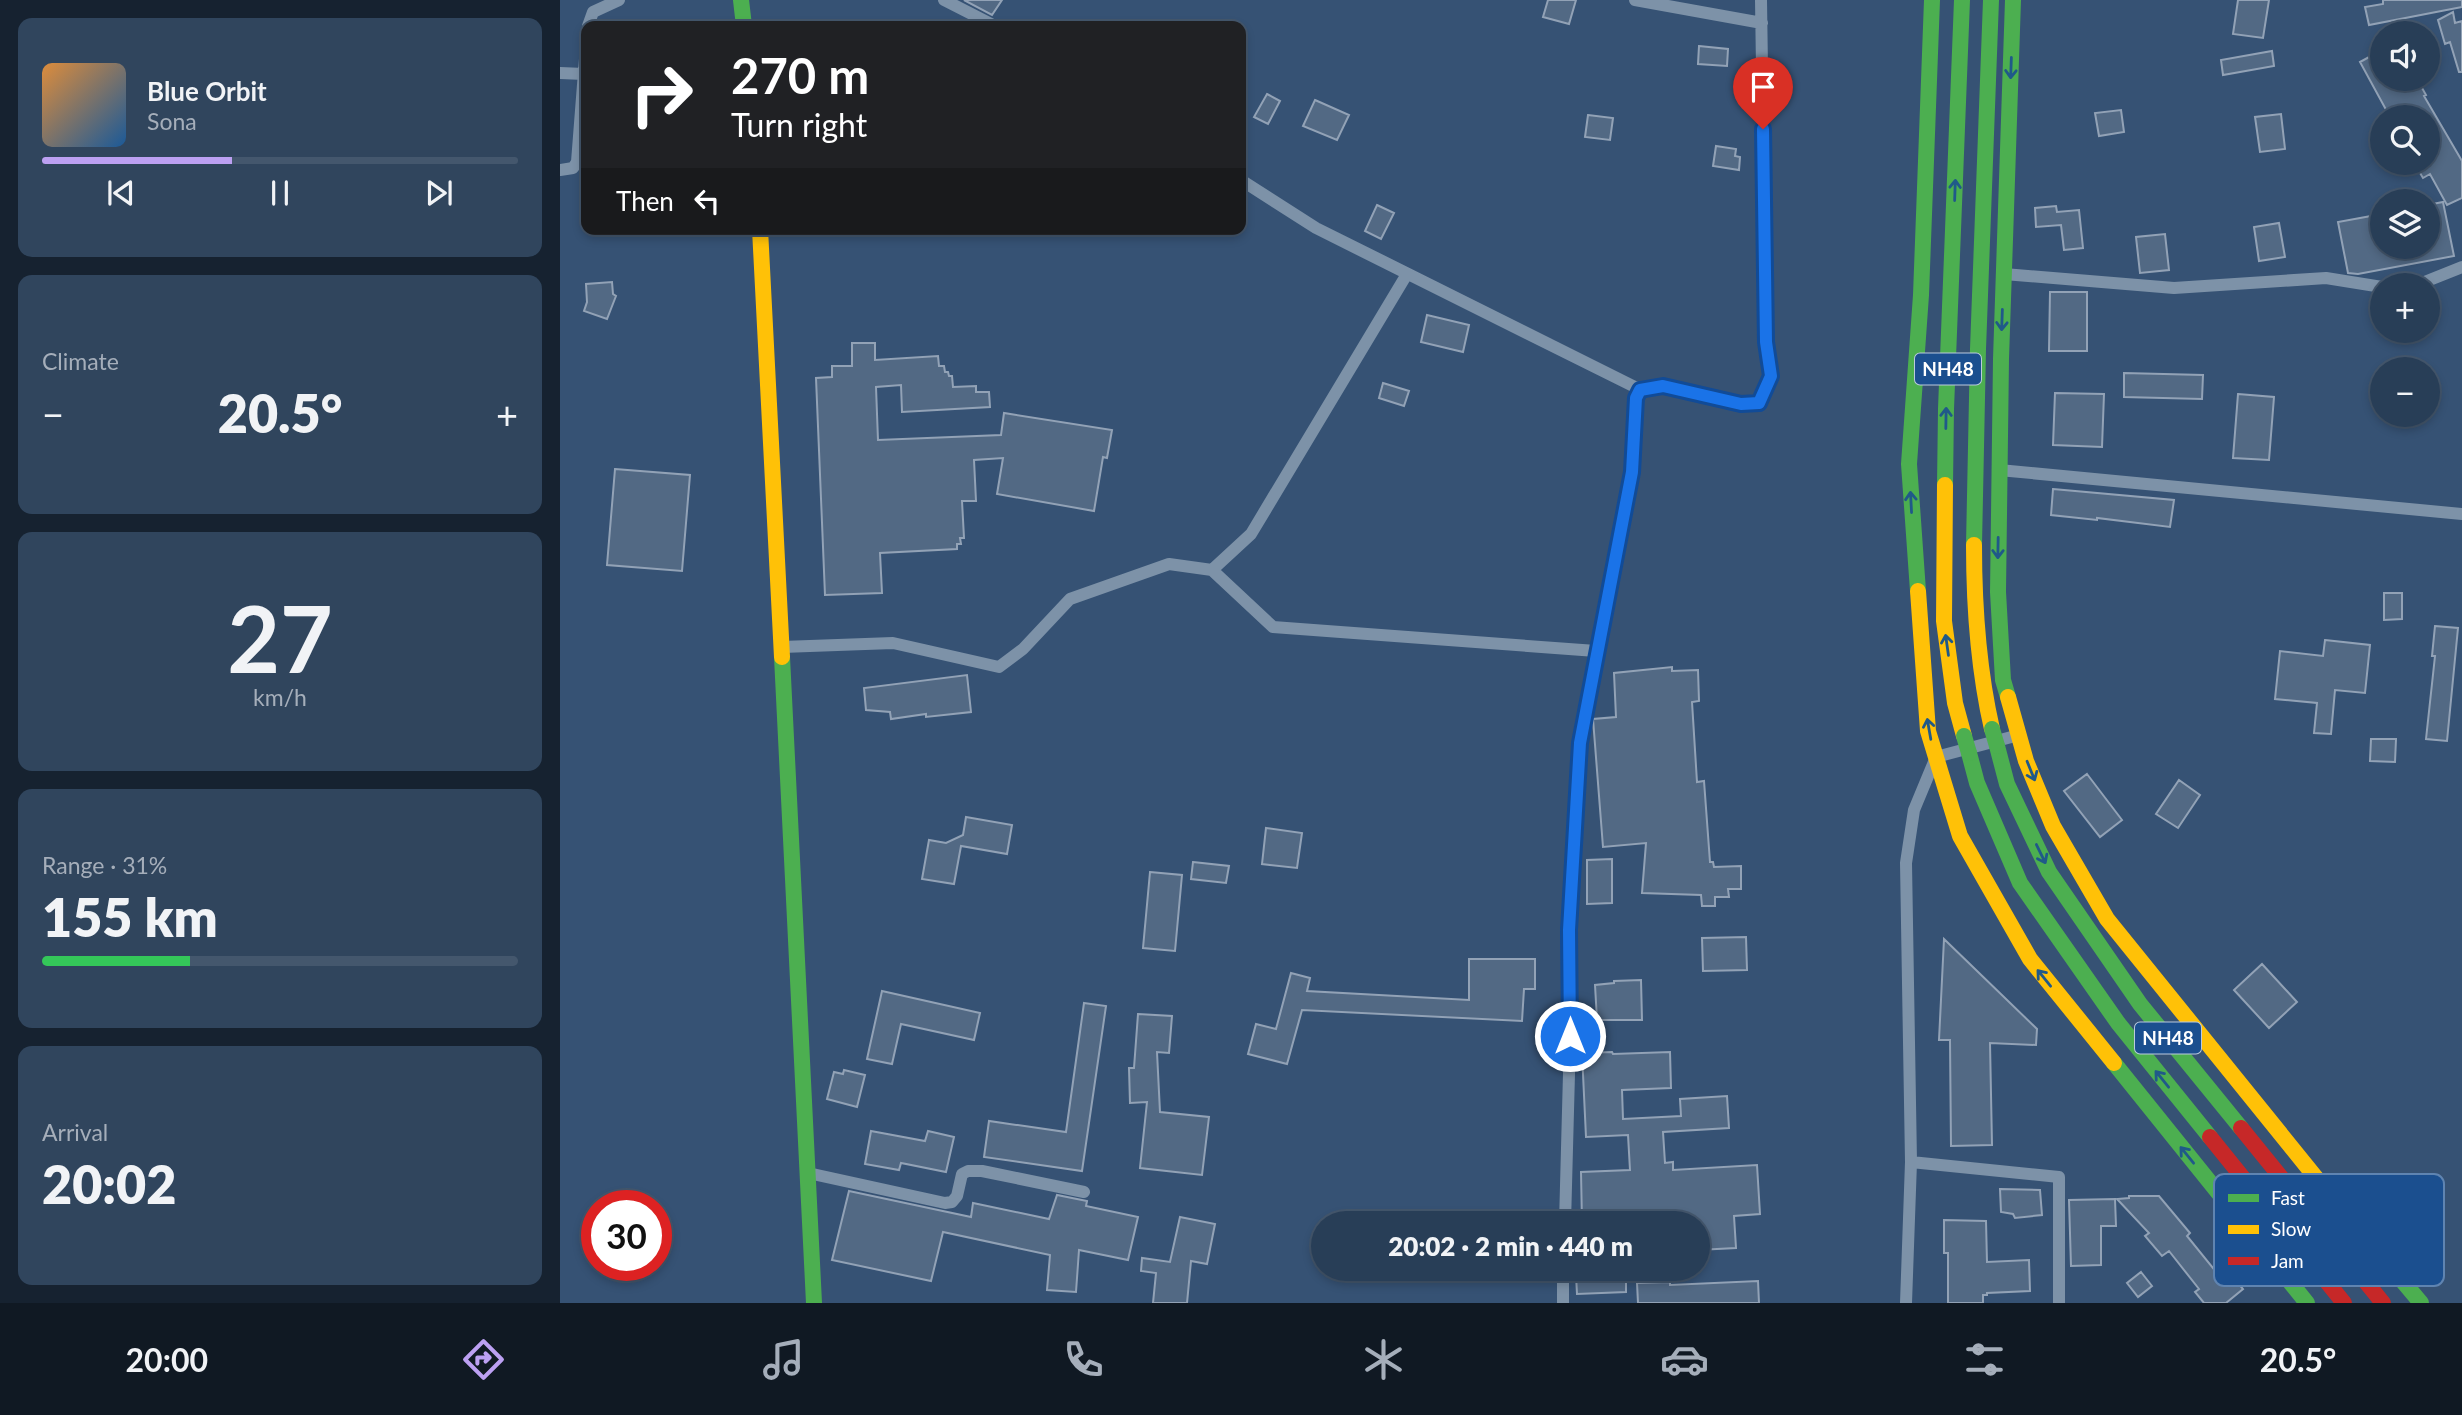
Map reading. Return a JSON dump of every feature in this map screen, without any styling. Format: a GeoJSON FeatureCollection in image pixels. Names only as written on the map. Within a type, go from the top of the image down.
{"type":"FeatureCollection","features":[{"type":"Feature","properties":{"kind":"main road"},"geometry":{"type":"LineString","coordinates":[[741,0],[743,21]]}},
{"type":"Feature","properties":{"kind":"main road"},"geometry":{"type":"LineString","coordinates":[[1932,0],[1921,295],[1909,464],[1928,731],[1960,836],[2029,959],[2214,1188]]}},
{"type":"Feature","properties":{"kind":"main road","name":"NH48"},"geometry":{"type":"LineString","coordinates":[[1962,0],[1946,409],[1944,621],[1955,703],[1977,783],[2020,883],[2118,1023],[2240,1174]]}},
{"type":"Feature","properties":{"kind":"main road","name":"NH48"},"geometry":{"type":"LineString","coordinates":[[1991,0],[1976,408],[1974,613],[1986,708],[2007,784],[2049,872],[2132,993],[2279,1174]]}},
{"type":"Feature","properties":{"kind":"main road"},"geometry":{"type":"LineString","coordinates":[[2013,0],[1999,470],[1998,592],[2003,680],[2026,761],[2053,826],[2107,919],[2313,1174]]}},
{"type":"Feature","properties":{"kind":"main road"},"geometry":{"type":"LineString","coordinates":[[761,235],[814,1303]]}},
{"type":"Feature","properties":{"kind":"main road"},"geometry":{"type":"LineString","coordinates":[[2293,1286],[2307,1303]]}},
{"type":"Feature","properties":{"kind":"main road","name":"NH48"},"geometry":{"type":"LineString","coordinates":[[2330,1286],[2344,1303]]}},
{"type":"Feature","properties":{"kind":"main road","name":"NH48"},"geometry":{"type":"LineString","coordinates":[[2369,1286],[2383,1303]]}},
{"type":"Feature","properties":{"kind":"main road"},"geometry":{"type":"LineString","coordinates":[[2407,1286],[2421,1303]]}},
{"type":"Feature","properties":{"kind":"street"},"geometry":{"type":"LineString","coordinates":[[590,21],[593,12],[620,0]]}},
{"type":"Feature","properties":{"kind":"street"},"geometry":{"type":"LineString","coordinates":[[944,0],[985,21]]}},
{"type":"Feature","properties":{"kind":"street"},"geometry":{"type":"LineString","coordinates":[[1635,0],[1762,23]]}},
{"type":"Feature","properties":{"kind":"street"},"geometry":{"type":"LineString","coordinates":[[1246,183],[1315,228],[1640,390],[1663,386],[1741,404],[1759,403],[1771,376],[1766,342],[1761,0]]}},
{"type":"Feature","properties":{"kind":"street"},"geometry":{"type":"LineString","coordinates":[[560,72],[581,74]]}},
{"type":"Feature","properties":{"kind":"street"},"geometry":{"type":"LineString","coordinates":[[560,170],[573,168],[577,162],[581,112]]}},
{"type":"Feature","properties":{"kind":"street"},"geometry":{"type":"LineString","coordinates":[[2440,276],[2462,267]]}},
{"type":"Feature","properties":{"kind":"street"},"geometry":{"type":"LineString","coordinates":[[1212,570],[1251,534],[1407,274]]}},
{"type":"Feature","properties":{"kind":"street"},"geometry":{"type":"LineString","coordinates":[[2004,274],[2174,288],[2326,278],[2370,285]]}},
{"type":"Feature","properties":{"kind":"street"},"geometry":{"type":"LineString","coordinates":[[1565,1211],[1570,1036],[1569,930],[1580,743],[1632,472],[1636,398],[1640,390]]}},
{"type":"Feature","properties":{"kind":"street"},"geometry":{"type":"LineString","coordinates":[[1999,470],[2462,514]]}},
{"type":"Feature","properties":{"kind":"street"},"geometry":{"type":"LineString","coordinates":[[782,647],[892,643],[999,667],[1023,649],[1070,599],[1169,564],[1212,570],[1273,627],[1596,651]]}},
{"type":"Feature","properties":{"kind":"street"},"geometry":{"type":"LineString","coordinates":[[1906,1303],[1911,1162],[1906,863],[1914,810],[1936,757],[2019,735]]}},
{"type":"Feature","properties":{"kind":"street"},"geometry":{"type":"LineString","coordinates":[[1911,1162],[2059,1177],[2059,1303]]}},
{"type":"Feature","properties":{"kind":"street"},"geometry":{"type":"LineString","coordinates":[[808,1172],[945,1203],[952,1202],[957,1196],[962,1174],[968,1171],[982,1171],[1084,1192]]}},
{"type":"Feature","properties":{"kind":"street"},"geometry":{"type":"LineString","coordinates":[[1563,1281],[1563,1303]]}},
{"type":"Feature","properties":{"kind":"building"},"geometry":{"type":"Polygon","coordinates":[[[964,0],[1002,0],[992,15],[964,0]]]}},
{"type":"Feature","properties":{"kind":"building"},"geometry":{"type":"Polygon","coordinates":[[[1548,0],[1576,0],[1569,24],[1543,17],[1548,0]]]}},
{"type":"Feature","properties":{"kind":"building"},"geometry":{"type":"Polygon","coordinates":[[[2238,0],[2269,0],[2263,38],[2233,34],[2238,0]]]}},
{"type":"Feature","properties":{"kind":"building"},"geometry":{"type":"Polygon","coordinates":[[[2383,0],[2462,0],[2462,7],[2390,21],[2370,21],[2369,25],[2365,7],[2383,4],[2383,0]]]}},
{"type":"Feature","properties":{"kind":"building"},"geometry":{"type":"Polygon","coordinates":[[[2453,12],[2455,23],[2462,21],[2462,72],[2459,72],[2450,42],[2445,44],[2438,20],[2453,12]]]}},
{"type":"Feature","properties":{"kind":"building"},"geometry":{"type":"Polygon","coordinates":[[[1699,46],[1728,49],[1727,66],[1698,64],[1699,46]]]}},
{"type":"Feature","properties":{"kind":"building"},"geometry":{"type":"Polygon","coordinates":[[[2272,51],[2274,66],[2223,75],[2221,60],[2272,51]]]}},
{"type":"Feature","properties":{"kind":"building"},"geometry":{"type":"Polygon","coordinates":[[[2370,57],[2370,80],[2360,62],[2370,57]]]}},
{"type":"Feature","properties":{"kind":"building"},"geometry":{"type":"Polygon","coordinates":[[[2376,91],[2424,91],[2429,105],[2383,105],[2376,91]]]}},
{"type":"Feature","properties":{"kind":"building"},"geometry":{"type":"Polygon","coordinates":[[[1267,94],[1280,101],[1268,124],[1254,117],[1267,94]]]}},
{"type":"Feature","properties":{"kind":"building"},"geometry":{"type":"Polygon","coordinates":[[[1315,100],[1349,115],[1337,140],[1303,126],[1315,100]]]}},
{"type":"Feature","properties":{"kind":"building"},"geometry":{"type":"Polygon","coordinates":[[[2121,110],[2124,132],[2099,136],[2095,113],[2121,110]]]}},
{"type":"Feature","properties":{"kind":"building"},"geometry":{"type":"Polygon","coordinates":[[[2281,114],[2285,149],[2260,152],[2255,117],[2281,114]]]}},
{"type":"Feature","properties":{"kind":"building"},"geometry":{"type":"Polygon","coordinates":[[[1588,115],[1613,118],[1610,140],[1585,137],[1588,115]]]}},
{"type":"Feature","properties":{"kind":"building"},"geometry":{"type":"Polygon","coordinates":[[[2440,123],[2462,161],[2462,198],[2447,205],[2431,175],[2440,175],[2440,123]]]}},
{"type":"Feature","properties":{"kind":"building"},"geometry":{"type":"Polygon","coordinates":[[[1716,146],[1736,149],[1735,156],[1740,157],[1739,170],[1713,166],[1716,146]]]}},
{"type":"Feature","properties":{"kind":"building"},"geometry":{"type":"Polygon","coordinates":[[[2443,202],[2454,256],[2440,259],[2440,203],[2443,202]]]}},
{"type":"Feature","properties":{"kind":"building"},"geometry":{"type":"Polygon","coordinates":[[[1377,205],[1394,213],[1381,239],[1365,231],[1377,205]]]}},
{"type":"Feature","properties":{"kind":"building"},"geometry":{"type":"Polygon","coordinates":[[[2056,206],[2057,212],[2079,210],[2083,248],[2064,250],[2061,225],[2036,227],[2035,208],[2056,206]]]}},
{"type":"Feature","properties":{"kind":"building"},"geometry":{"type":"Polygon","coordinates":[[[2370,216],[2370,259],[2438,259],[2358,274],[2348,273],[2338,222],[2370,216]]]}},
{"type":"Feature","properties":{"kind":"building"},"geometry":{"type":"Polygon","coordinates":[[[2279,223],[2285,257],[2259,261],[2254,227],[2279,223]]]}},
{"type":"Feature","properties":{"kind":"building"},"geometry":{"type":"Polygon","coordinates":[[[2165,234],[2169,270],[2140,273],[2136,237],[2165,234]]]}},
{"type":"Feature","properties":{"kind":"building"},"geometry":{"type":"Polygon","coordinates":[[[612,282],[613,294],[616,296],[607,319],[584,311],[587,302],[586,284],[612,282]]]}},
{"type":"Feature","properties":{"kind":"building"},"geometry":{"type":"Polygon","coordinates":[[[2050,292],[2087,292],[2087,351],[2049,351],[2050,292]]]}},
{"type":"Feature","properties":{"kind":"building"},"geometry":{"type":"Polygon","coordinates":[[[1427,315],[1469,325],[1463,352],[1421,342],[1427,315]]]}},
{"type":"Feature","properties":{"kind":"building"},"geometry":{"type":"Polygon","coordinates":[[[852,343],[875,343],[875,360],[938,356],[939,366],[944,366],[945,372],[952,376],[953,387],[976,386],[976,392],[989,392],[990,407],[902,412],[901,385],[876,387],[878,440],[1001,435],[1004,413],[1112,430],[1107,458],[1103,457],[1094,511],[997,494],[1003,458],[974,460],[976,501],[962,501],[964,538],[960,538],[961,544],[957,544],[957,549],[880,553],[882,593],[825,595],[816,378],[832,377],[832,366],[852,366],[852,343]]]}},
{"type":"Feature","properties":{"kind":"building"},"geometry":{"type":"Polygon","coordinates":[[[2124,373],[2203,375],[2202,399],[2124,397],[2124,373]]]}},
{"type":"Feature","properties":{"kind":"building"},"geometry":{"type":"Polygon","coordinates":[[[1383,383],[1409,391],[1404,406],[1379,398],[1383,383]]]}},
{"type":"Feature","properties":{"kind":"building"},"geometry":{"type":"Polygon","coordinates":[[[2055,393],[2104,394],[2102,447],[2053,445],[2055,393]]]}},
{"type":"Feature","properties":{"kind":"building"},"geometry":{"type":"Polygon","coordinates":[[[2238,394],[2274,397],[2269,460],[2233,458],[2238,394]]]}},
{"type":"Feature","properties":{"kind":"building"},"geometry":{"type":"Polygon","coordinates":[[[615,469],[690,475],[682,571],[607,565],[615,469]]]}},
{"type":"Feature","properties":{"kind":"building"},"geometry":{"type":"Polygon","coordinates":[[[2053,489],[2174,500],[2170,527],[2051,515],[2053,489]]]}},
{"type":"Feature","properties":{"kind":"building"},"geometry":{"type":"Polygon","coordinates":[[[2384,593],[2402,593],[2402,619],[2384,620],[2384,593]]]}},
{"type":"Feature","properties":{"kind":"building"},"geometry":{"type":"Polygon","coordinates":[[[2435,626],[2458,628],[2447,741],[2426,739],[2435,656],[2432,656],[2435,626]]]}},
{"type":"Feature","properties":{"kind":"building"},"geometry":{"type":"Polygon","coordinates":[[[2325,640],[2370,645],[2365,693],[2335,690],[2331,734],[2314,733],[2317,703],[2275,699],[2280,651],[2323,656],[2325,640]]]}},
{"type":"Feature","properties":{"kind":"building"},"geometry":{"type":"Polygon","coordinates":[[[1672,667],[1672,671],[1698,670],[1699,701],[1692,702],[1697,782],[1704,781],[1710,862],[1713,862],[1714,867],[1741,866],[1741,889],[1728,889],[1729,897],[1715,897],[1715,906],[1702,906],[1701,895],[1642,893],[1646,843],[1603,847],[1593,719],[1616,717],[1614,673],[1672,667]]]}},
{"type":"Feature","properties":{"kind":"building"},"geometry":{"type":"Polygon","coordinates":[[[967,675],[971,712],[891,719],[890,712],[866,710],[864,688],[967,675]]]}},
{"type":"Feature","properties":{"kind":"building"},"geometry":{"type":"Polygon","coordinates":[[[2371,739],[2396,739],[2395,762],[2370,761],[2371,739]]]}},
{"type":"Feature","properties":{"kind":"building"},"geometry":{"type":"Polygon","coordinates":[[[2087,774],[2122,820],[2100,837],[2064,791],[2087,774]]]}},
{"type":"Feature","properties":{"kind":"building"},"geometry":{"type":"Polygon","coordinates":[[[2179,780],[2200,795],[2178,828],[2156,814],[2179,780]]]}},
{"type":"Feature","properties":{"kind":"building"},"geometry":{"type":"Polygon","coordinates":[[[966,817],[1012,825],[1007,854],[961,846],[954,884],[922,879],[929,840],[946,843],[963,835],[966,817]]]}},
{"type":"Feature","properties":{"kind":"building"},"geometry":{"type":"Polygon","coordinates":[[[1266,828],[1302,833],[1297,868],[1262,864],[1266,828]]]}},
{"type":"Feature","properties":{"kind":"building"},"geometry":{"type":"Polygon","coordinates":[[[1612,859],[1612,903],[1587,904],[1587,860],[1612,859]]]}},
{"type":"Feature","properties":{"kind":"building"},"geometry":{"type":"Polygon","coordinates":[[[1193,862],[1229,866],[1226,883],[1191,879],[1193,862]]]}},
{"type":"Feature","properties":{"kind":"building"},"geometry":{"type":"Polygon","coordinates":[[[1150,872],[1182,875],[1175,951],[1143,948],[1150,872]]]}},
{"type":"Feature","properties":{"kind":"building"},"geometry":{"type":"Polygon","coordinates":[[[1746,937],[1747,970],[1703,971],[1702,938],[1746,937]]]}},
{"type":"Feature","properties":{"kind":"building"},"geometry":{"type":"Polygon","coordinates":[[[1944,939],[2037,1029],[2036,1045],[1990,1043],[1992,1145],[1951,1146],[1950,1040],[1939,1040],[1944,939]]]}},
{"type":"Feature","properties":{"kind":"building"},"geometry":{"type":"Polygon","coordinates":[[[1469,959],[1535,959],[1535,989],[1524,989],[1522,1021],[1302,1010],[1287,1064],[1248,1054],[1256,1024],[1276,1029],[1291,973],[1310,978],[1307,991],[1469,1000],[1469,959]]]}},
{"type":"Feature","properties":{"kind":"building"},"geometry":{"type":"Polygon","coordinates":[[[2262,964],[2297,1002],[2269,1028],[2234,990],[2262,964]]]}},
{"type":"Feature","properties":{"kind":"building"},"geometry":{"type":"Polygon","coordinates":[[[1641,980],[1642,1020],[1597,1020],[1595,985],[1641,980]]]}},
{"type":"Feature","properties":{"kind":"building"},"geometry":{"type":"Polygon","coordinates":[[[882,991],[980,1013],[974,1040],[901,1024],[892,1064],[867,1059],[882,991]]]}},
{"type":"Feature","properties":{"kind":"building"},"geometry":{"type":"Polygon","coordinates":[[[1084,1003],[1106,1006],[1082,1171],[984,1157],[989,1121],[1066,1132],[1084,1003]]]}},
{"type":"Feature","properties":{"kind":"building"},"geometry":{"type":"Polygon","coordinates":[[[1138,1014],[1172,1016],[1169,1053],[1157,1052],[1160,1112],[1209,1117],[1202,1175],[1140,1168],[1147,1102],[1130,1103],[1129,1068],[1134,1068],[1138,1014]]]}},
{"type":"Feature","properties":{"kind":"building"},"geometry":{"type":"Polygon","coordinates":[[[1670,1052],[1671,1088],[1622,1090],[1623,1119],[1681,1116],[1680,1099],[1727,1096],[1729,1128],[1663,1132],[1665,1163],[1673,1162],[1673,1170],[1757,1165],[1760,1214],[1734,1216],[1736,1248],[1710,1249],[1710,1211],[1582,1211],[1581,1172],[1630,1170],[1628,1135],[1586,1137],[1582,1053],[1670,1052]]]}},
{"type":"Feature","properties":{"kind":"building"},"geometry":{"type":"Polygon","coordinates":[[[844,1070],[865,1075],[857,1107],[827,1099],[834,1072],[843,1074],[844,1070]]]}},
{"type":"Feature","properties":{"kind":"building"},"geometry":{"type":"Polygon","coordinates":[[[871,1131],[925,1141],[928,1131],[954,1137],[946,1172],[901,1163],[899,1170],[865,1164],[871,1131]]]}},
{"type":"Feature","properties":{"kind":"building"},"geometry":{"type":"Polygon","coordinates":[[[2000,1189],[2040,1190],[2042,1215],[2015,1218],[2013,1214],[2001,1212],[2000,1189]]]}},
{"type":"Feature","properties":{"kind":"building"},"geometry":{"type":"Polygon","coordinates":[[[849,1191],[971,1217],[973,1203],[1049,1219],[1057,1195],[1087,1201],[1086,1206],[1138,1217],[1128,1260],[1079,1250],[1076,1292],[1047,1290],[1050,1255],[943,1232],[931,1281],[832,1260],[849,1191]]]}},
{"type":"Feature","properties":{"kind":"building"},"geometry":{"type":"Polygon","coordinates":[[[2159,1196],[2190,1233],[2187,1236],[2214,1269],[2214,1286],[2241,1286],[2243,1289],[2226,1303],[2204,1303],[2195,1292],[2199,1289],[2169,1251],[2162,1256],[2145,1236],[2149,1233],[2117,1199],[2159,1196]]]}},
{"type":"Feature","properties":{"kind":"building"},"geometry":{"type":"Polygon","coordinates":[[[2115,1199],[2116,1226],[2101,1226],[2101,1265],[2071,1266],[2069,1200],[2115,1199]]]}},
{"type":"Feature","properties":{"kind":"building"},"geometry":{"type":"Polygon","coordinates":[[[1180,1217],[1215,1224],[1207,1264],[1191,1261],[1187,1303],[1153,1303],[1156,1273],[1141,1271],[1142,1258],[1170,1262],[1180,1217]]]}},
{"type":"Feature","properties":{"kind":"building"},"geometry":{"type":"Polygon","coordinates":[[[1944,1220],[1986,1221],[1987,1262],[2029,1260],[2030,1291],[1987,1293],[1983,1295],[1983,1303],[1948,1303],[1948,1253],[1944,1253],[1944,1220]]]}},
{"type":"Feature","properties":{"kind":"building"},"geometry":{"type":"Polygon","coordinates":[[[2141,1272],[2152,1286],[2138,1297],[2127,1283],[2141,1272]]]}},
{"type":"Feature","properties":{"kind":"building"},"geometry":{"type":"Polygon","coordinates":[[[1576,1281],[1626,1281],[1626,1292],[1577,1294],[1576,1281]]]}},
{"type":"Feature","properties":{"kind":"building"},"geometry":{"type":"Polygon","coordinates":[[[1758,1281],[1759,1303],[1638,1303],[1637,1283],[1670,1282],[1670,1285],[1758,1281]]]}},
{"type":"Feature","properties":{"kind":"traffic: fast"},"geometry":{"type":"LineString","coordinates":[[741,0],[743,21]]}},
{"type":"Feature","properties":{"kind":"traffic: fast"},"geometry":{"type":"LineString","coordinates":[[1918,591],[1909,464],[1921,295],[1932,0]]}},
{"type":"Feature","properties":{"kind":"traffic: fast"},"geometry":{"type":"LineString","coordinates":[[1945,485],[1962,0]]}},
{"type":"Feature","properties":{"kind":"traffic: fast"},"geometry":{"type":"LineString","coordinates":[[1974,545],[1978,349],[1991,0]]}},
{"type":"Feature","properties":{"kind":"traffic: fast"},"geometry":{"type":"LineString","coordinates":[[2008,697],[2003,680],[1998,592],[2001,359],[2013,0]]}},
{"type":"Feature","properties":{"kind":"traffic: fast"},"geometry":{"type":"LineString","coordinates":[[782,657],[814,1303]]}},
{"type":"Feature","properties":{"kind":"traffic: fast"},"geometry":{"type":"LineString","coordinates":[[1992,729],[1997,746]]}},
{"type":"Feature","properties":{"kind":"traffic: fast"},"geometry":{"type":"LineString","coordinates":[[1964,736],[1969,753]]}},
{"type":"Feature","properties":{"kind":"traffic: fast"},"geometry":{"type":"LineString","coordinates":[[1997,746],[2007,784],[2049,872],[2140,1004],[2241,1128]]}},
{"type":"Feature","properties":{"kind":"traffic: fast"},"geometry":{"type":"LineString","coordinates":[[1969,753],[1977,783],[2020,883],[2118,1023],[2210,1137]]}},
{"type":"Feature","properties":{"kind":"traffic: fast"},"geometry":{"type":"LineString","coordinates":[[2114,1063],[2214,1187]]}},
{"type":"Feature","properties":{"kind":"traffic: fast"},"geometry":{"type":"LineString","coordinates":[[2293,1286],[2307,1303]]}},
{"type":"Feature","properties":{"kind":"traffic: fast"},"geometry":{"type":"LineString","coordinates":[[2407,1286],[2421,1303]]}},
{"type":"Feature","properties":{"kind":"traffic: slow"},"geometry":{"type":"LineString","coordinates":[[760,235],[782,657]]}},
{"type":"Feature","properties":{"kind":"traffic: slow"},"geometry":{"type":"LineString","coordinates":[[1945,485],[1944,621],[1955,703],[1964,736]]}},
{"type":"Feature","properties":{"kind":"traffic: slow"},"geometry":{"type":"LineString","coordinates":[[1974,545],[1978,637],[1992,729]]}},
{"type":"Feature","properties":{"kind":"traffic: slow"},"geometry":{"type":"LineString","coordinates":[[1918,591],[1928,731],[1960,836],[2030,959],[2114,1063]]}},
{"type":"Feature","properties":{"kind":"traffic: slow"},"geometry":{"type":"LineString","coordinates":[[2008,697],[2026,761],[2053,826],[2107,919],[2313,1174]]}},
{"type":"Feature","properties":{"kind":"traffic: jam"},"geometry":{"type":"LineString","coordinates":[[2241,1128],[2278,1174]]}},
{"type":"Feature","properties":{"kind":"traffic: jam"},"geometry":{"type":"LineString","coordinates":[[2210,1137],[2240,1174]]}},
{"type":"Feature","properties":{"kind":"traffic: jam"},"geometry":{"type":"LineString","coordinates":[[2330,1286],[2344,1303]]}},
{"type":"Feature","properties":{"kind":"traffic: jam"},"geometry":{"type":"LineString","coordinates":[[2369,1286],[2383,1303]]}},
{"type":"Feature","properties":{"kind":"route"},"geometry":{"type":"LineString","coordinates":[[1570,1036],[1569,930],[1580,743],[1632,472],[1636,398],[1640,390],[1663,386],[1741,404],[1759,403],[1771,376],[1766,342],[1763,129]]}}]}
